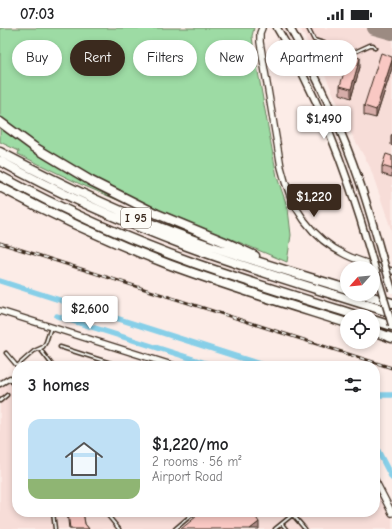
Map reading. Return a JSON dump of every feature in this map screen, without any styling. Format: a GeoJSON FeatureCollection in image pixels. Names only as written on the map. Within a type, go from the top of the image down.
{"type":"FeatureCollection","features":[{"type":"Feature","properties":{"kind":"highway"},"geometry":{"type":"LineString","coordinates":[[0,122],[52,158],[111,191],[157,214],[227,242],[279,268]]}},
{"type":"Feature","properties":{"kind":"highway","name":"I 95"},"geometry":{"type":"LineString","coordinates":[[0,152],[67,186],[136,218],[208,245],[340,287]]}},
{"type":"Feature","properties":{"kind":"highway"},"geometry":{"type":"LineString","coordinates":[[0,161],[82,202],[152,233],[224,259],[392,313]]}},
{"type":"Feature","properties":{"kind":"highway"},"geometry":{"type":"LineString","coordinates":[[0,176],[71,212],[148,246],[201,265],[340,310]]}},
{"type":"Feature","properties":{"kind":"highway","name":"I 95"},"geometry":{"type":"LineString","coordinates":[[0,187],[71,223],[152,258],[207,278],[340,321]]}},
{"type":"Feature","properties":{"kind":"highway"},"geometry":{"type":"LineString","coordinates":[[380,299],[392,303]]}},
{"type":"Feature","properties":{"kind":"highway"},"geometry":{"type":"LineString","coordinates":[[380,322],[392,326]]}},
{"type":"Feature","properties":{"kind":"highway"},"geometry":{"type":"LineString","coordinates":[[380,334],[392,338]]}},
{"type":"Feature","properties":{"kind":"main road"},"geometry":{"type":"LineString","coordinates":[[278,28],[312,91],[333,137],[354,197],[392,326]]}},
{"type":"Feature","properties":{"kind":"main road"},"geometry":{"type":"LineString","coordinates":[[290,28],[315,75],[339,127],[359,181],[392,290]]}},
{"type":"Feature","properties":{"kind":"street"},"geometry":{"type":"LineString","coordinates":[[262,28],[260,33],[260,42],[281,167],[285,184],[293,204],[317,236],[335,249],[357,260],[392,271]]}},
{"type":"Feature","properties":{"kind":"street"},"geometry":{"type":"LineString","coordinates":[[0,311],[159,361]]}},
{"type":"Feature","properties":{"kind":"street"},"geometry":{"type":"LineString","coordinates":[[0,384],[9,378],[12,381]]}},
{"type":"Feature","properties":{"kind":"street"},"geometry":{"type":"LineString","coordinates":[[380,490],[392,513]]}},
{"type":"Feature","properties":{"kind":"lane"},"geometry":{"type":"LineString","coordinates":[[308,28],[314,40],[349,51],[357,51],[370,45],[375,48]]}},
{"type":"Feature","properties":{"kind":"lane"},"geometry":{"type":"LineString","coordinates":[[23,361],[34,351],[45,345],[51,327]]}},
{"type":"Feature","properties":{"kind":"lane"},"geometry":{"type":"LineString","coordinates":[[60,348],[99,361]]}},
{"type":"Feature","properties":{"kind":"lane"},"geometry":{"type":"LineString","coordinates":[[40,349],[50,361]]}},
{"type":"Feature","properties":{"kind":"lane"},"geometry":{"type":"LineString","coordinates":[[6,353],[13,361]]}},
{"type":"Feature","properties":{"kind":"lane"},"geometry":{"type":"LineString","coordinates":[[0,400],[7,395]]}},
{"type":"Feature","properties":{"kind":"lane"},"geometry":{"type":"LineString","coordinates":[[54,517],[55,529]]}},
{"type":"Feature","properties":{"kind":"lane"},"geometry":{"type":"LineString","coordinates":[[109,517],[119,529]]}},
{"type":"Feature","properties":{"kind":"lane"},"geometry":{"type":"LineString","coordinates":[[175,529],[189,517]]}},
{"type":"Feature","properties":{"kind":"lane"},"geometry":{"type":"LineString","coordinates":[[275,529],[290,517]]}},
{"type":"Feature","properties":{"kind":"lane"},"geometry":{"type":"LineString","coordinates":[[295,517],[305,529]]}},
{"type":"Feature","properties":{"kind":"lane"},"geometry":{"type":"LineString","coordinates":[[282,524],[286,529]]}},
{"type":"Feature","properties":{"kind":"shaded area"},"geometry":{"type":"Polygon","coordinates":[[[300,28],[392,28],[392,232],[370,167],[351,133],[325,76],[357,76],[357,40],[306,40],[300,28]]]}},
{"type":"Feature","properties":{"kind":"shaded area"},"geometry":{"type":"Polygon","coordinates":[[[8,378],[12,382],[12,517],[380,517],[380,490],[392,513],[392,529],[0,529],[0,384],[8,378]]]}},
{"type":"Feature","properties":{"kind":"green space"},"geometry":{"type":"Polygon","coordinates":[[[0,28],[254,28],[252,40],[205,40],[205,76],[258,76],[258,72],[277,177],[288,209],[291,235],[287,262],[132,198],[55,156],[0,118],[0,28]]]}},
{"type":"Feature","properties":{"kind":"green space"},"geometry":{"type":"Polygon","coordinates":[[[0,128],[29,149],[31,147],[127,204],[80,184],[18,154],[19,151],[0,142],[0,128]]]}},
{"type":"Feature","properties":{"kind":"building"},"geometry":{"type":"Polygon","coordinates":[[[381,53],[392,57],[392,60],[376,110],[364,106],[381,53]]]}},
{"type":"Feature","properties":{"kind":"building"},"geometry":{"type":"Polygon","coordinates":[[[357,57],[360,58],[357,68],[357,57]]]}},
{"type":"Feature","properties":{"kind":"building"},"geometry":{"type":"Polygon","coordinates":[[[343,76],[355,76],[351,89],[340,86],[343,76]]]}},
{"type":"Feature","properties":{"kind":"building"},"geometry":{"type":"Polygon","coordinates":[[[386,154],[392,156],[392,169],[382,166],[386,154]]]}},
{"type":"Feature","properties":{"kind":"building"},"geometry":{"type":"Polygon","coordinates":[[[69,517],[84,517],[85,524],[89,529],[70,529],[69,517]]]}},
{"type":"Feature","properties":{"kind":"building"},"geometry":{"type":"Polygon","coordinates":[[[196,517],[256,517],[259,522],[250,529],[181,529],[196,517]]]}},
{"type":"Feature","properties":{"kind":"waterway"},"geometry":{"type":"LineString","coordinates":[[0,281],[250,361]]}},
{"type":"Feature","properties":{"kind":"waterway"},"geometry":{"type":"LineString","coordinates":[[57,316],[199,361]]}},
{"type":"Feature","properties":{"kind":"waterway"},"geometry":{"type":"LineString","coordinates":[[380,395],[392,395]]}},
{"type":"Feature","properties":{"kind":"waterway"},"geometry":{"type":"LineString","coordinates":[[380,455],[392,478]]}},
{"type":"Feature","properties":{"kind":"taxiway"},"geometry":{"type":"LineString","coordinates":[[374,28],[392,33]]}},
{"type":"Feature","properties":{"kind":"railway"},"geometry":{"type":"LineString","coordinates":[[0,243],[370,361]]}},
{"type":"Feature","properties":{"kind":"railway"},"geometry":{"type":"LineString","coordinates":[[380,364],[392,368]]}}]}
